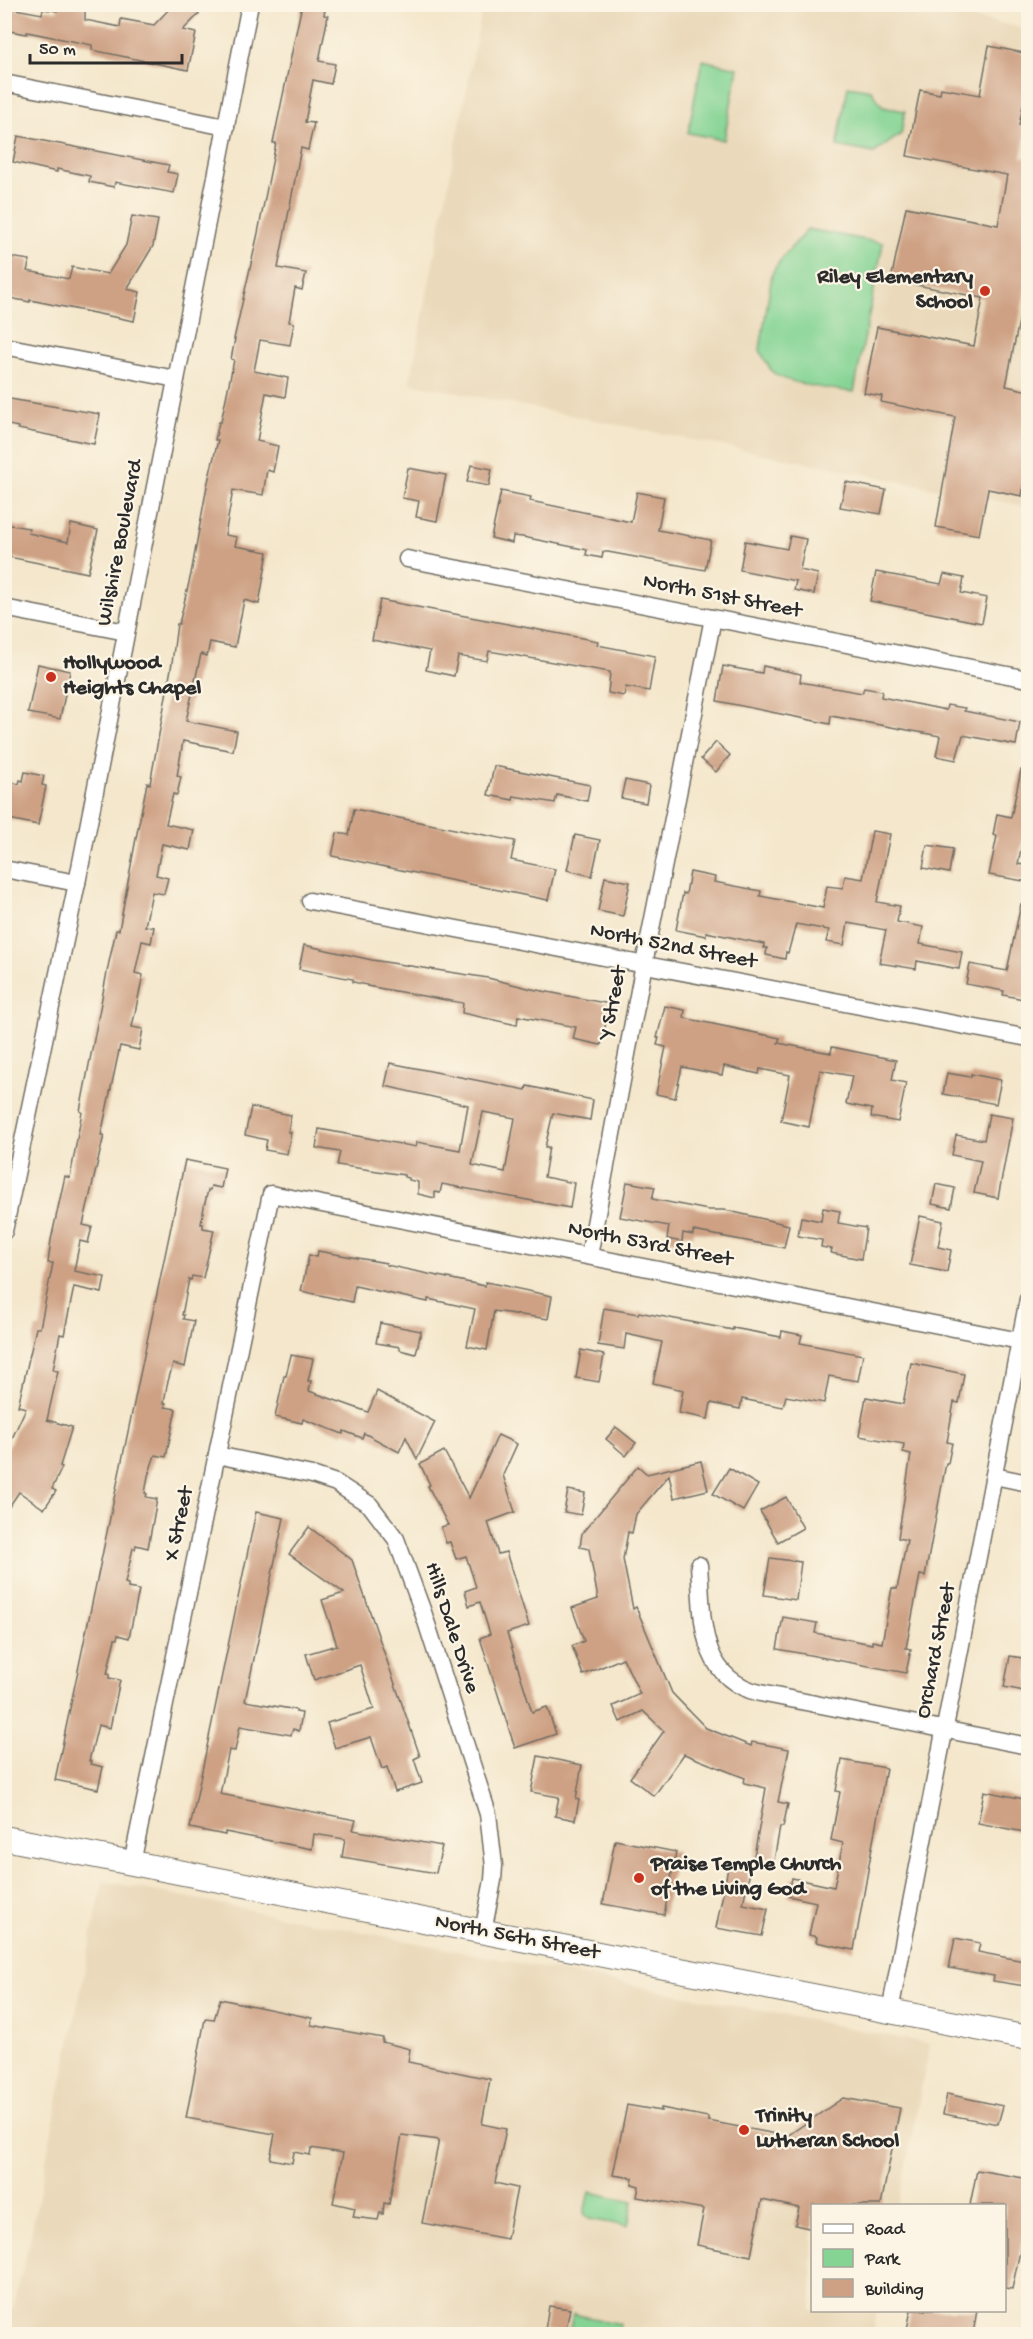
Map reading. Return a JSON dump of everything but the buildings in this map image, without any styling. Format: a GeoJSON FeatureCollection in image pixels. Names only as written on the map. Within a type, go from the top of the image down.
{"type":"FeatureCollection","features":[{"type":"Feature","properties":{"kind":"main road","name":"North 56th Street"},"geometry":{"type":"LineString","coordinates":[[4,1838],[1029,2038]]}},
{"type":"Feature","properties":{"kind":"street","name":"Wilshire Boulevard"},"geometry":{"type":"LineString","coordinates":[[4,1231],[77,883],[250,4]]}},
{"type":"Feature","properties":{"kind":"street"},"geometry":{"type":"LineString","coordinates":[[4,83],[226,127]]}},
{"type":"Feature","properties":{"kind":"street"},"geometry":{"type":"LineString","coordinates":[[4,346],[176,379]]}},
{"type":"Feature","properties":{"kind":"street","name":"North 51st Street"},"geometry":{"type":"LineString","coordinates":[[407,559],[1029,679]]}},
{"type":"Feature","properties":{"kind":"street"},"geometry":{"type":"LineString","coordinates":[[4,608],[126,632]]}},
{"type":"Feature","properties":{"kind":"street","name":"Y Street"},"geometry":{"type":"LineString","coordinates":[[589,1256],[713,618]]}},
{"type":"Feature","properties":{"kind":"street"},"geometry":{"type":"LineString","coordinates":[[4,869],[77,883]]}},
{"type":"Feature","properties":{"kind":"street","name":"North 52nd Street"},"geometry":{"type":"LineString","coordinates":[[310,901],[1029,1038]]}},
{"type":"Feature","properties":{"kind":"street","name":"North 53rd Street"},"geometry":{"type":"LineString","coordinates":[[271,1194],[1020,1341]]}},
{"type":"Feature","properties":{"kind":"street","name":"X Street"},"geometry":{"type":"LineString","coordinates":[[132,1863],[271,1194]]}},
{"type":"Feature","properties":{"kind":"street","name":"Orchard Street"},"geometry":{"type":"LineString","coordinates":[[890,2011],[1029,1299]]}},
{"type":"Feature","properties":{"kind":"street","name":"Hills Dale Drive"},"geometry":{"type":"LineString","coordinates":[[217,1455],[312,1475],[336,1483],[370,1505],[396,1539],[423,1612],[488,1814],[494,1866],[483,1932]]}},
{"type":"Feature","properties":{"kind":"street"},"geometry":{"type":"LineString","coordinates":[[994,1476],[1029,1483]]}},
{"type":"Feature","properties":{"kind":"street"},"geometry":{"type":"LineString","coordinates":[[699,1565],[705,1639],[715,1662],[732,1682],[760,1693],[1029,1746]]}},
{"type":"Feature","properties":{"kind":"shaded area"},"geometry":{"type":"Polygon","coordinates":[[[902,4],[1028,29],[1028,507],[410,383],[483,5],[902,4]]]}},
{"type":"Feature","properties":{"kind":"shaded area"},"geometry":{"type":"Polygon","coordinates":[[[103,1881],[930,2044],[898,2204],[811,2204],[811,2312],[877,2312],[873,2334],[6,2334],[27,2254],[103,1881]]]}},
{"type":"Feature","properties":{"kind":"green space"},"geometry":{"type":"Polygon","coordinates":[[[702,60],[738,68],[724,140],[688,133],[702,60]]]}},
{"type":"Feature","properties":{"kind":"green space"},"geometry":{"type":"Polygon","coordinates":[[[848,86],[871,90],[883,107],[905,111],[901,134],[874,153],[837,146],[848,86]]]}},
{"type":"Feature","properties":{"kind":"green space"},"geometry":{"type":"Polygon","coordinates":[[[807,229],[883,243],[854,392],[813,386],[782,378],[770,369],[760,350],[772,274],[779,262],[807,229]]]}},
{"type":"Feature","properties":{"kind":"green space"},"geometry":{"type":"Polygon","coordinates":[[[589,2192],[633,2201],[628,2226],[589,2219],[584,2213],[589,2192]]]}},
{"type":"Feature","properties":{"kind":"green space"},"geometry":{"type":"Polygon","coordinates":[[[573,2314],[620,2324],[618,2334],[569,2334],[573,2314]]]}},
{"type":"Feature","properties":{"kind":"place","name":"Riley Elementary School"},"geometry":{"type":"Point","coordinates":[985,291]}},
{"type":"Feature","properties":{"kind":"place","name":"Hollywood Heights Chapel"},"geometry":{"type":"Point","coordinates":[51,677]}},
{"type":"Feature","properties":{"kind":"place","name":"Praise Temple Church of the Living God"},"geometry":{"type":"Point","coordinates":[639,1878]}},
{"type":"Feature","properties":{"kind":"place","name":"Trinity Lutheran School"},"geometry":{"type":"Point","coordinates":[744,2130]}}]}
